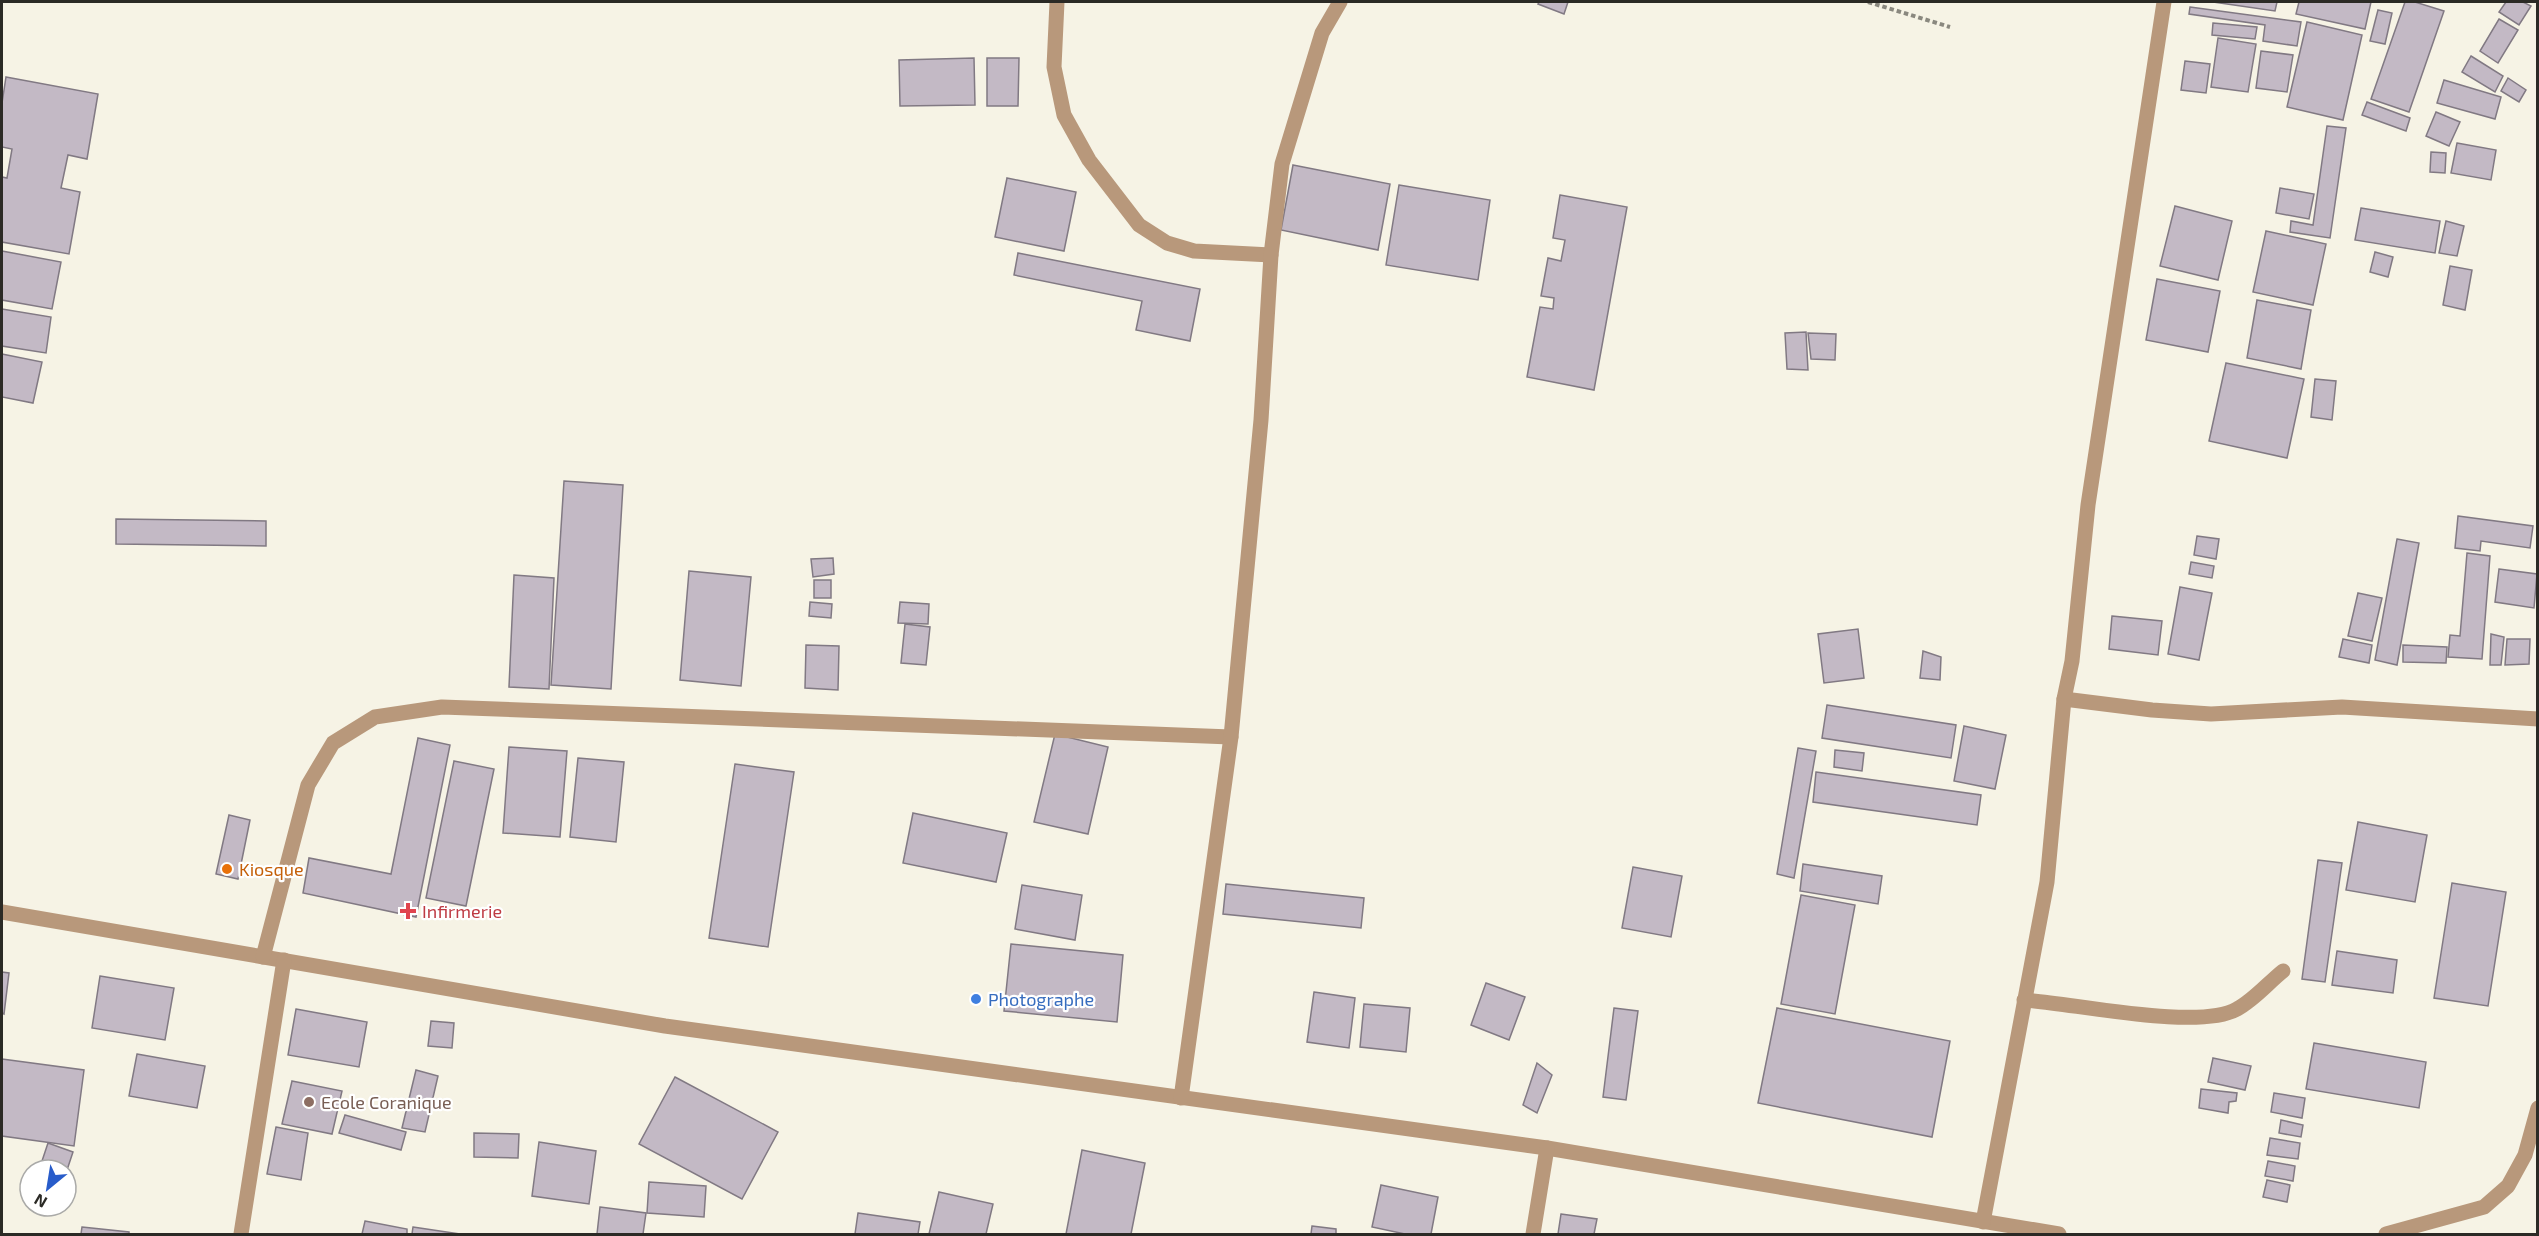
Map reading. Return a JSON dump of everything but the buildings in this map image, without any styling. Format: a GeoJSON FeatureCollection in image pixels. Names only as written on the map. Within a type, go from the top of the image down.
{"type":"FeatureCollection","features":[{"type":"Feature","properties":{"kind":"street"},"geometry":{"type":"LineString","coordinates":[[1057,2],[1054,67],[1064,115],[1089,160],[1139,225],[1167,243],[1194,251],[1271,255]]}},
{"type":"Feature","properties":{"kind":"street"},"geometry":{"type":"LineString","coordinates":[[1181,1098],[1231,737],[1261,420],[1271,255],[1282,164],[1322,33],[1340,2]]}},
{"type":"Feature","properties":{"kind":"street"},"geometry":{"type":"LineString","coordinates":[[1983,1222],[2047,882],[2064,699],[2072,661],[2088,505],[2164,2]]}},
{"type":"Feature","properties":{"kind":"street"},"geometry":{"type":"LineString","coordinates":[[2064,699],[2152,710],[2211,714],[2343,707],[2538,719]]}},
{"type":"Feature","properties":{"kind":"street"},"geometry":{"type":"LineString","coordinates":[[263,957],[308,785],[333,743],[375,717],[442,707],[1231,737]]}},
{"type":"Feature","properties":{"kind":"street"},"geometry":{"type":"LineString","coordinates":[[2,912],[664,1026],[1547,1148],[2059,1234]]}},
{"type":"Feature","properties":{"kind":"street"},"geometry":{"type":"LineString","coordinates":[[241,1234],[284,960]]}},
{"type":"Feature","properties":{"kind":"street"},"geometry":{"type":"LineString","coordinates":[[2024,1000],[2147,1014],[2213,1017],[2238,1009],[2283,971]]}},
{"type":"Feature","properties":{"kind":"street"},"geometry":{"type":"LineString","coordinates":[[2386,1234],[2484,1207],[2508,1186],[2525,1155],[2538,1108]]}},
{"type":"Feature","properties":{"kind":"street"},"geometry":{"type":"LineString","coordinates":[[1533,1234],[1547,1148]]}},
{"type":"Feature","properties":{"kind":"path"},"geometry":{"type":"LineString","coordinates":[[1868,2],[1950,27]]}},
{"type":"Feature","properties":{"kind":"place","name":"Kiosque"},"geometry":{"type":"Point","coordinates":[227,869]}},
{"type":"Feature","properties":{"kind":"place","name":"Infirmerie"},"geometry":{"type":"Point","coordinates":[408,911]}},
{"type":"Feature","properties":{"kind":"place","name":"Photographe"},"geometry":{"type":"Point","coordinates":[976,999]}},
{"type":"Feature","properties":{"kind":"place","name":"Ecole Coranique"},"geometry":{"type":"Point","coordinates":[309,1102]}}]}
